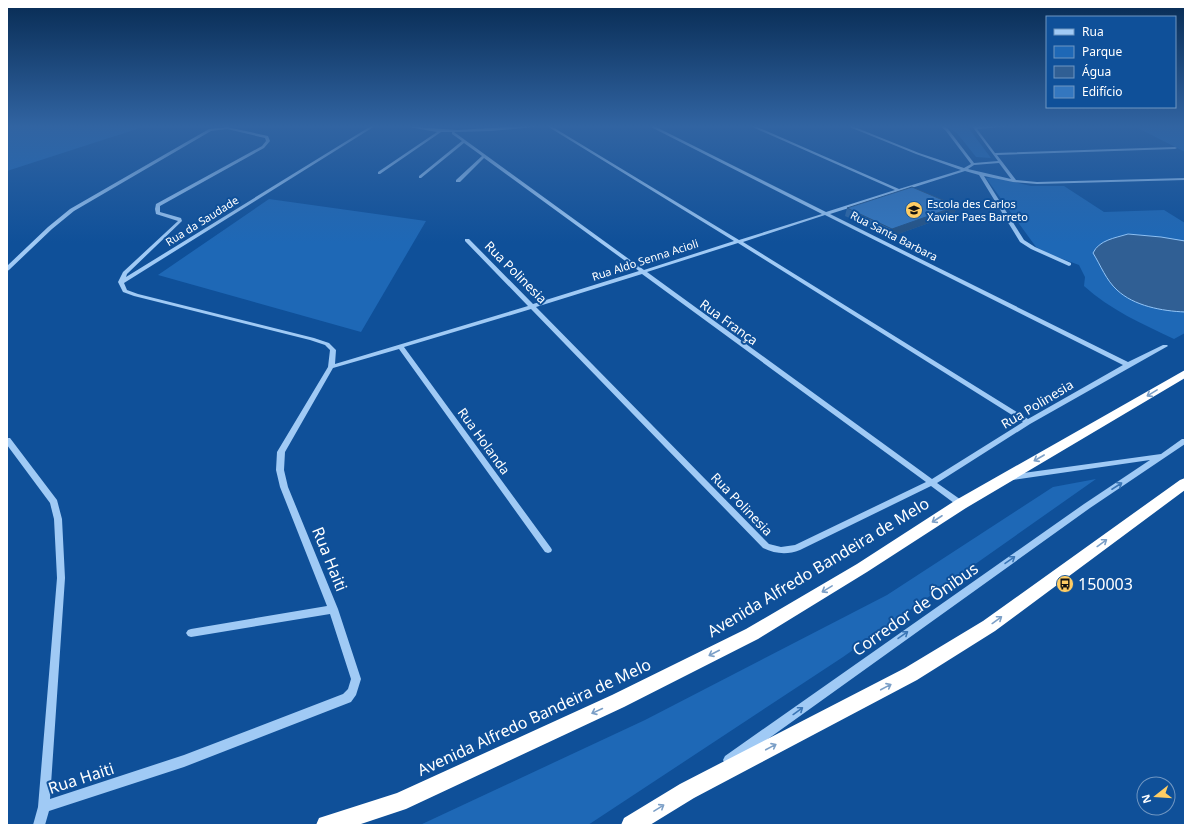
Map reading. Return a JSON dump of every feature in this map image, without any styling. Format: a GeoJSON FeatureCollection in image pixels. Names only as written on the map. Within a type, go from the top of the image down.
{"type":"FeatureCollection","features":[{"type":"Feature","properties":{"kind":"highway","name":"Avenida Alfredo Bandeira de Melo"},"geometry":{"type":"LineString","coordinates":[[326,825],[399,802],[618,701],[745,638],[862,568],[961,504],[1185,373]]}},
{"type":"Feature","properties":{"kind":"highway"},"geometry":{"type":"LineString","coordinates":[[631,825],[686,791],[911,674],[989,626],[1185,483]]}},
{"type":"Feature","properties":{"kind":"street"},"geometry":{"type":"LineString","coordinates":[[7,268],[50,228],[72,210],[150,165]]}},
{"type":"Feature","properties":{"kind":"street"},"geometry":{"type":"LineString","coordinates":[[231,165],[158,205],[158,213],[179,219],[180,221],[125,273],[121,282],[125,291],[312,339],[326,344],[333,350],[331,367]]}},
{"type":"Feature","properties":{"kind":"street","name":"Rua da Saudade"},"geometry":{"type":"LineString","coordinates":[[121,282],[311,165]]}},
{"type":"Feature","properties":{"kind":"street"},"geometry":{"type":"LineString","coordinates":[[379,173],[391,165]]}},
{"type":"Feature","properties":{"kind":"street"},"geometry":{"type":"LineString","coordinates":[[420,178],[436,165]]}},
{"type":"Feature","properties":{"kind":"street"},"geometry":{"type":"LineString","coordinates":[[458,181],[475,165]]}},
{"type":"Feature","properties":{"kind":"street","name":"Rua França"},"geometry":{"type":"LineString","coordinates":[[496,165],[961,504]]}},
{"type":"Feature","properties":{"kind":"street"},"geometry":{"type":"LineString","coordinates":[[612,165],[738,241],[1028,422]]}},
{"type":"Feature","properties":{"kind":"street","name":"Rua Santa Barbara"},"geometry":{"type":"LineString","coordinates":[[729,165],[1128,365]]}},
{"type":"Feature","properties":{"kind":"street"},"geometry":{"type":"LineString","coordinates":[[840,165],[898,190]]}},
{"type":"Feature","properties":{"kind":"street"},"geometry":{"type":"LineString","coordinates":[[950,165],[981,174],[1037,183],[1185,179]]}},
{"type":"Feature","properties":{"kind":"street"},"geometry":{"type":"LineString","coordinates":[[964,170],[972,165]]}},
{"type":"Feature","properties":{"kind":"street"},"geometry":{"type":"LineString","coordinates":[[1003,165],[1014,180]]}},
{"type":"Feature","properties":{"kind":"street","name":"Rua Aldo Senna Acioli"},"geometry":{"type":"LineString","coordinates":[[331,367],[534,306],[964,170]]}},
{"type":"Feature","properties":{"kind":"street"},"geometry":{"type":"LineString","coordinates":[[981,174],[1022,241],[1033,248],[1068,264]]}},
{"type":"Feature","properties":{"kind":"street","name":"Rua Polinesia"},"geometry":{"type":"LineString","coordinates":[[467,240],[534,306],[766,546],[776,551],[787,551],[797,548],[931,483],[1028,422],[1128,365],[1165,346]]}},
{"type":"Feature","properties":{"kind":"street","name":"Rua Holanda"},"geometry":{"type":"LineString","coordinates":[[401,347],[548,550]]}},
{"type":"Feature","properties":{"kind":"street","name":"Rua Haiti"},"geometry":{"type":"LineString","coordinates":[[44,807],[184,761],[347,698],[352,692],[356,679],[333,609],[284,487],[280,470],[281,452],[331,367]]}},
{"type":"Feature","properties":{"kind":"street"},"geometry":{"type":"LineString","coordinates":[[7,440],[54,502],[58,519],[61,578],[44,807],[39,825]]}},
{"type":"Feature","properties":{"kind":"street","name":"Corredor de Ônibus"},"geometry":{"type":"LineString","coordinates":[[686,791],[884,648],[1067,520],[1185,441]]}},
{"type":"Feature","properties":{"kind":"street","name":"Corredor de Ônibus"},"geometry":{"type":"LineString","coordinates":[[1006,478],[1164,456]]}},
{"type":"Feature","properties":{"kind":"street"},"geometry":{"type":"LineString","coordinates":[[192,633],[333,609]]}},
{"type":"Feature","properties":{"kind":"green space"},"geometry":{"type":"Polygon","coordinates":[[[7,165],[26,165],[7,171],[7,165]]]}},
{"type":"Feature","properties":{"kind":"green space"},"geometry":{"type":"Polygon","coordinates":[[[993,177],[1031,186],[1064,186],[1104,212],[1164,210],[1185,223],[1185,333],[1174,339],[1127,316],[1094,295],[1084,286],[1085,277],[1079,265],[1049,254],[1036,247],[986,178],[993,177]]]}},
{"type":"Feature","properties":{"kind":"green space"},"geometry":{"type":"Polygon","coordinates":[[[269,199],[426,221],[361,332],[158,275],[269,199]]]}},
{"type":"Feature","properties":{"kind":"green space"},"geometry":{"type":"Polygon","coordinates":[[[1096,479],[843,657],[588,825],[420,825],[645,720],[887,595],[1053,487],[1096,479]]]}},
{"type":"Feature","properties":{"kind":"water"},"geometry":{"type":"Polygon","coordinates":[[[1128,234],[1185,241],[1185,312],[1158,309],[1140,304],[1117,290],[1110,282],[1093,253],[1103,242],[1128,234]]]}},
{"type":"Feature","properties":{"kind":"building"},"geometry":{"type":"Polygon","coordinates":[[[912,187],[957,206],[892,229],[847,208],[912,187]]]}},
{"type":"Feature","properties":{"kind":"place","name":"Escola des Carlos Xavier Paes Barreto"},"geometry":{"type":"Point","coordinates":[914,210]}},
{"type":"Feature","properties":{"kind":"place","name":"150003"},"geometry":{"type":"Point","coordinates":[1065,584]}}]}
